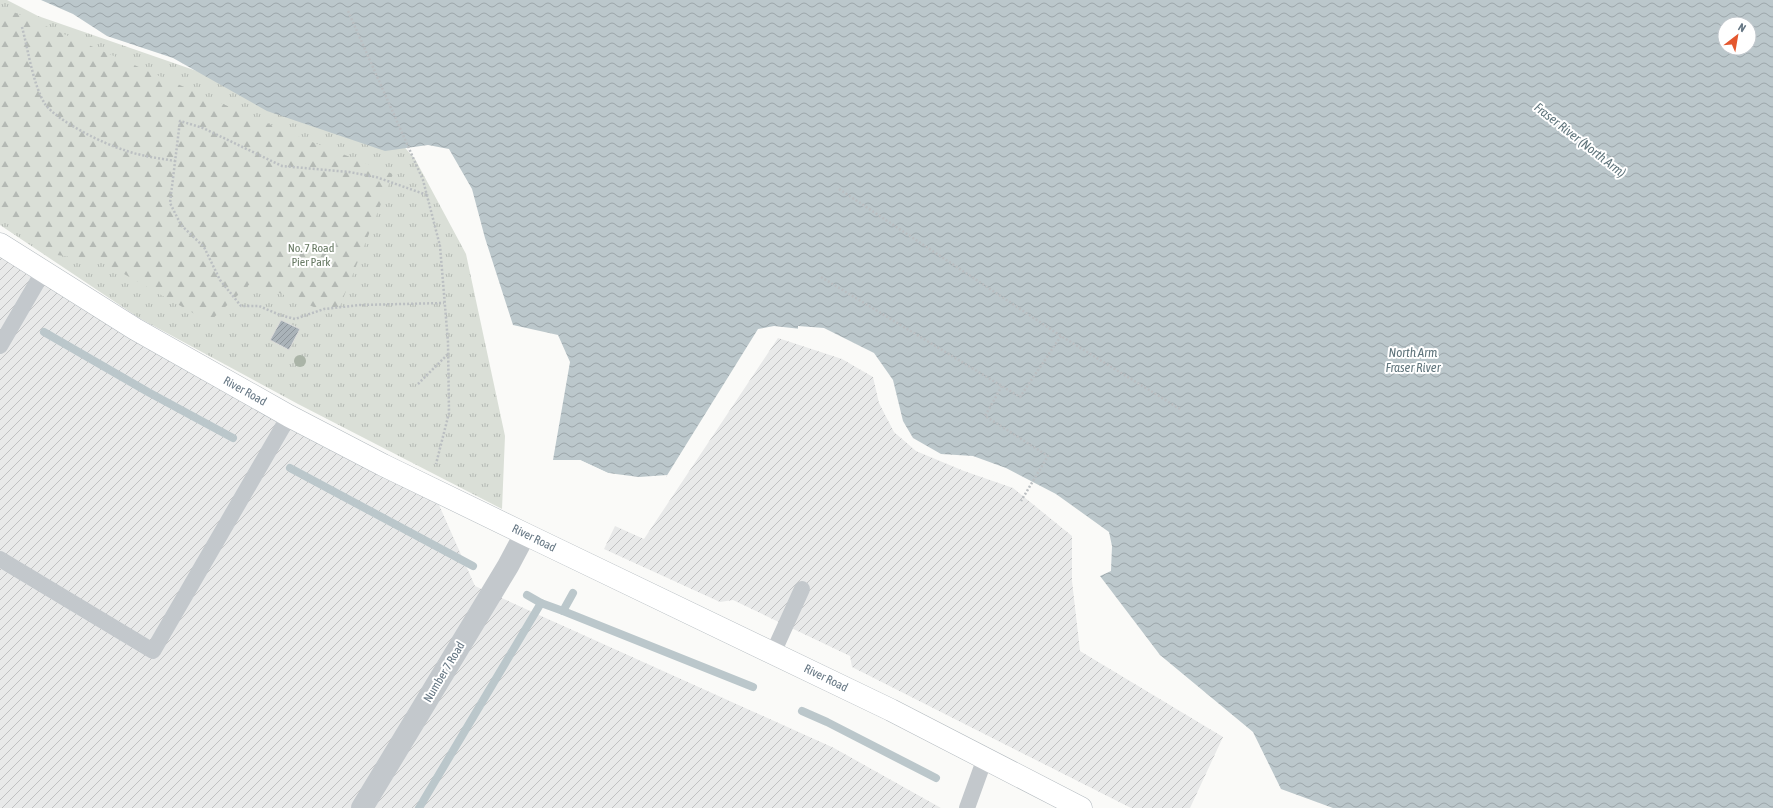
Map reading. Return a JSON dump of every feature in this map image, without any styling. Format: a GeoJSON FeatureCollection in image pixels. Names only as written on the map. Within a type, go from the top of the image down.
{"type":"FeatureCollection","features":[{"type":"Feature","properties":{"kind":"street","name":"River Road"},"geometry":{"type":"LineString","coordinates":[[0,244],[135,329],[289,416],[430,488],[891,710],[1081,808]]}},
{"type":"Feature","properties":{"kind":"street","name":"Number 7 Road"},"geometry":{"type":"LineString","coordinates":[[362,808],[508,566],[525,534]]}},
{"type":"Feature","properties":{"kind":"lane"},"geometry":{"type":"LineString","coordinates":[[0,346],[43,272]]}},
{"type":"Feature","properties":{"kind":"lane"},"geometry":{"type":"LineString","coordinates":[[0,559],[153,651],[289,416]]}},
{"type":"Feature","properties":{"kind":"lane"},"geometry":{"type":"LineString","coordinates":[[773,653],[802,589]]}},
{"type":"Feature","properties":{"kind":"lane"},"geometry":{"type":"LineString","coordinates":[[967,808],[985,758]]}},
{"type":"Feature","properties":{"kind":"path"},"geometry":{"type":"LineString","coordinates":[[348,11],[415,159],[427,196],[440,246],[448,354],[449,413],[430,488]]}},
{"type":"Feature","properties":{"kind":"path"},"geometry":{"type":"LineString","coordinates":[[22,27],[36,82],[45,104],[65,121],[95,138],[124,150],[175,162]]}},
{"type":"Feature","properties":{"kind":"path"},"geometry":{"type":"LineString","coordinates":[[427,196],[382,179],[349,172],[282,166],[203,128],[180,120],[170,202],[181,225],[198,239],[204,247],[220,280],[241,306],[259,306],[280,315],[295,319],[324,309],[360,305],[444,303]]}},
{"type":"Feature","properties":{"kind":"path"},"geometry":{"type":"LineString","coordinates":[[839,189],[1061,336],[1180,409]]}},
{"type":"Feature","properties":{"kind":"path"},"geometry":{"type":"LineString","coordinates":[[821,277],[1020,397],[1061,336]]}},
{"type":"Feature","properties":{"kind":"path"},"geometry":{"type":"LineString","coordinates":[[418,384],[448,354]]}},
{"type":"Feature","properties":{"kind":"path"},"geometry":{"type":"LineString","coordinates":[[1002,386],[985,416],[1048,456],[1020,502]]}},
{"type":"Feature","properties":{"kind":"shaded area"},"geometry":{"type":"Polygon","coordinates":[[[0,244],[431,487],[475,586],[834,748],[941,808],[0,808],[0,244]]]}},
{"type":"Feature","properties":{"kind":"shaded area"},"geometry":{"type":"Polygon","coordinates":[[[778,338],[842,359],[873,377],[879,403],[894,432],[916,451],[964,471],[1013,488],[1072,536],[1072,581],[1080,651],[1223,737],[1190,808],[1131,808],[852,667],[850,656],[733,600],[720,602],[604,549],[615,526],[644,539],[778,338]]]}},
{"type":"Feature","properties":{"kind":"green space","name":"No. 7 Road Pier Park"},"geometry":{"type":"Polygon","coordinates":[[[0,0],[7,0],[38,16],[399,141],[415,159],[466,254],[505,436],[502,509],[298,404],[139,318],[0,225],[0,0]]]}},
{"type":"Feature","properties":{"kind":"green space"},"geometry":{"type":"Polygon","coordinates":[[[0,6],[287,132],[393,174],[336,316],[252,282],[209,322],[101,261],[57,255],[0,217],[0,6]]]}},
{"type":"Feature","properties":{"kind":"water","name":"North Arm Fraser River"},"geometry":{"type":"Polygon","coordinates":[[[41,0],[1773,0],[1773,808],[1333,808],[1281,789],[1253,732],[1160,655],[1100,576],[1103,541],[1098,532],[1066,511],[989,471],[956,461],[921,446],[901,431],[883,380],[835,342],[801,329],[774,326],[758,329],[661,485],[608,473],[580,460],[553,460],[570,362],[558,335],[513,325],[485,238],[472,189],[449,149],[428,145],[385,151],[267,111],[173,58],[107,36],[73,14],[41,0]]]}},
{"type":"Feature","properties":{"kind":"pier"},"geometry":{"type":"Polygon","coordinates":[[[798,326],[824,328],[874,353],[893,380],[903,421],[913,438],[941,454],[973,456],[1006,468],[1056,494],[1109,532],[1112,546],[1111,571],[1098,577],[1101,541],[1096,533],[1065,513],[1018,487],[989,473],[955,463],[920,448],[899,432],[881,381],[834,344],[798,331],[798,326]]]}},
{"type":"Feature","properties":{"kind":"pier"},"geometry":{"type":"Polygon","coordinates":[[[551,460],[580,460],[608,473],[639,477],[667,475],[664,485],[661,487],[607,474],[579,462],[553,462],[551,460]]]}},
{"type":"Feature","properties":{"kind":"building"},"geometry":{"type":"Polygon","coordinates":[[[281,320],[300,329],[289,350],[270,340],[281,320]]]}},
{"type":"Feature","properties":{"kind":"waterway"},"geometry":{"type":"LineString","coordinates":[[44,332],[148,392],[233,438]]}},
{"type":"Feature","properties":{"kind":"waterway"},"geometry":{"type":"LineString","coordinates":[[290,468],[473,566]]}},
{"type":"Feature","properties":{"kind":"waterway"},"geometry":{"type":"LineString","coordinates":[[419,808],[541,603],[563,611],[573,593]]}},
{"type":"Feature","properties":{"kind":"waterway"},"geometry":{"type":"LineString","coordinates":[[527,595],[541,603]]}},
{"type":"Feature","properties":{"kind":"waterway"},"geometry":{"type":"LineString","coordinates":[[563,611],[753,687]]}},
{"type":"Feature","properties":{"kind":"waterway"},"geometry":{"type":"LineString","coordinates":[[802,711],[827,722],[936,778]]}},
{"type":"Feature","properties":{"kind":"water label","name":"Fraser River (North Arm)"},"geometry":{"type":"Point","coordinates":[1580,140]}}]}
